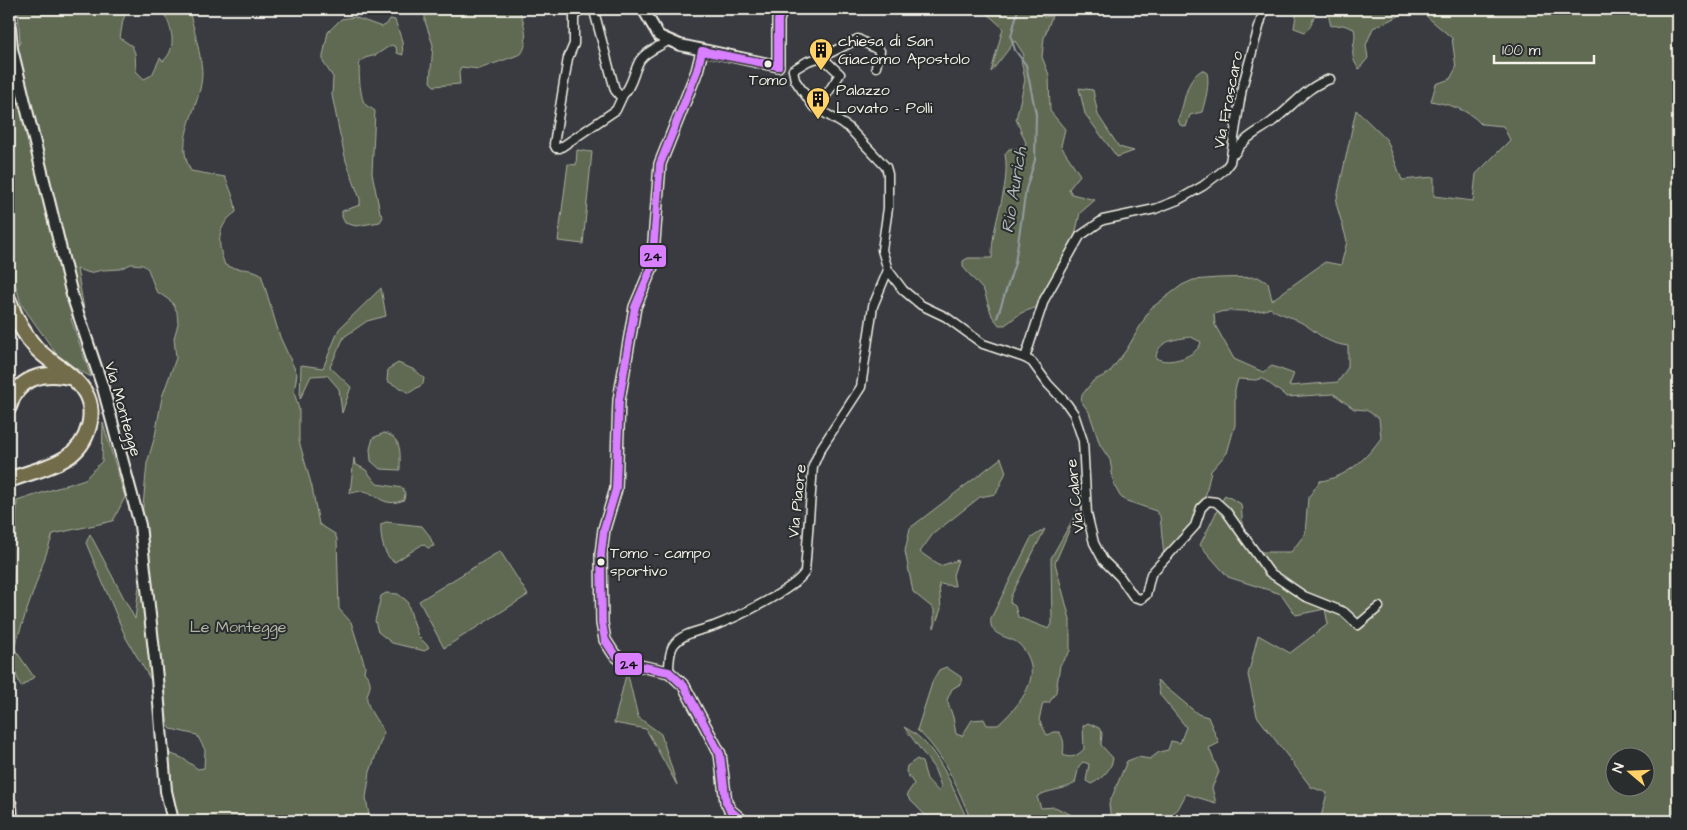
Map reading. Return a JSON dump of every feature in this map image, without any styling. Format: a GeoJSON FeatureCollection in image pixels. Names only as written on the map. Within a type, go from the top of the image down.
{"type":"FeatureCollection","features":[{"type":"Feature","properties":{"kind":"highway"},"geometry":{"type":"LineString","coordinates":[[9,301],[20,325],[35,347],[82,388],[90,403],[90,424],[83,443],[66,458],[9,480]]}},
{"type":"Feature","properties":{"kind":"highway"},"geometry":{"type":"LineString","coordinates":[[9,407],[21,384],[37,376],[56,374],[70,377]]}},
{"type":"Feature","properties":{"kind":"highway"},"geometry":{"type":"LineString","coordinates":[[9,805],[10,821]]}},
{"type":"Feature","properties":{"kind":"street"},"geometry":{"type":"LineString","coordinates":[[623,95],[619,95],[615,90],[594,12],[582,9],[574,16],[574,44],[568,58],[554,144],[556,148],[560,148],[616,110],[632,82],[640,60],[669,40]]}},
{"type":"Feature","properties":{"kind":"street"},"geometry":{"type":"LineString","coordinates":[[643,9],[660,36],[702,50],[793,70],[808,61],[822,57],[858,40],[864,41],[880,51],[876,67]]}},
{"type":"Feature","properties":{"kind":"street"},"geometry":{"type":"LineString","coordinates":[[778,66],[778,20],[782,9]]}},
{"type":"Feature","properties":{"kind":"street","name":"Via Frascaro"},"geometry":{"type":"LineString","coordinates":[[1026,358],[1044,300],[1080,236],[1103,220],[1155,210],[1178,200],[1208,182],[1230,162],[1242,88],[1264,9]]}},
{"type":"Feature","properties":{"kind":"street","name":"Via Montegge"},"geometry":{"type":"LineString","coordinates":[[9,12],[12,48],[72,295],[103,388],[140,525],[157,678],[166,791],[172,821]]}},
{"type":"Feature","properties":{"kind":"street"},"geometry":{"type":"LineString","coordinates":[[702,50],[697,71],[660,164],[652,267],[635,307],[619,400],[616,489],[604,529],[601,554],[602,623],[605,640],[614,654],[625,663],[668,672],[684,686],[715,742],[723,768],[726,802],[730,810],[743,821]]}},
{"type":"Feature","properties":{"kind":"street"},"geometry":{"type":"LineString","coordinates":[[813,106],[825,97],[840,74],[822,57]]}},
{"type":"Feature","properties":{"kind":"street"},"geometry":{"type":"LineString","coordinates":[[793,70],[795,80],[813,106],[848,127],[886,167],[888,174],[888,208],[882,250],[888,270],[903,290],[921,305],[946,317],[983,344],[1026,358]]}},
{"type":"Feature","properties":{"kind":"street"},"geometry":{"type":"LineString","coordinates":[[1230,162],[1246,138],[1274,121],[1312,87],[1330,79]]}},
{"type":"Feature","properties":{"kind":"street","name":"Via Piaore"},"geometry":{"type":"LineString","coordinates":[[668,672],[671,651],[678,640],[727,620],[777,594],[801,579],[805,572],[813,466],[820,450],[861,387],[873,306],[888,270]]}},
{"type":"Feature","properties":{"kind":"street","name":"Via Calare"},"geometry":{"type":"LineString","coordinates":[[1026,358],[1068,404],[1074,414],[1083,441],[1087,514],[1094,543],[1103,560],[1120,577],[1134,597],[1141,599],[1146,595],[1151,574],[1195,526],[1201,508],[1208,501],[1216,502],[1269,572],[1304,596],[1344,612],[1358,625],[1379,606]]}},
{"type":"Feature","properties":{"kind":"green space","name":"Le Montegge"},"geometry":{"type":"Polygon","coordinates":[[[18,9],[128,9],[123,20],[120,38],[132,46],[135,53],[136,71],[144,79],[152,75],[160,58],[163,61],[171,49],[172,35],[168,21],[161,9],[188,9],[201,59],[202,73],[198,98],[186,134],[186,159],[191,171],[225,177],[234,199],[236,212],[225,223],[220,236],[225,265],[252,270],[261,274],[280,337],[297,374],[294,392],[299,409],[299,441],[312,487],[319,524],[335,534],[337,539],[339,609],[351,622],[365,666],[364,672],[370,681],[367,696],[368,704],[384,732],[370,772],[366,798],[370,821],[173,821],[161,750],[182,758],[198,769],[204,768],[205,750],[197,735],[171,729],[158,715],[155,687],[126,638],[86,543],[90,534],[135,619],[144,544],[142,517],[147,463],[155,436],[162,397],[176,358],[174,338],[178,324],[177,312],[172,302],[156,291],[148,269],[143,265],[131,264],[120,269],[90,273],[77,269],[84,309],[71,319],[91,377],[60,359],[21,304],[12,273],[14,175],[9,116],[9,51],[20,43],[18,9]]]}},
{"type":"Feature","properties":{"kind":"green space"},"geometry":{"type":"Polygon","coordinates":[[[425,9],[519,9],[526,38],[524,49],[521,54],[479,69],[461,67],[459,72],[460,84],[434,86],[430,82],[433,45],[425,21],[425,9]]]}},
{"type":"Feature","properties":{"kind":"green space"},"geometry":{"type":"Polygon","coordinates":[[[982,9],[1043,9],[1043,17],[1052,16],[1044,38],[1042,57],[1049,75],[1050,111],[1065,129],[1061,146],[1080,175],[1069,189],[1072,194],[1095,200],[1080,213],[1074,240],[1037,307],[1021,313],[1005,325],[999,325],[992,316],[984,291],[963,267],[963,261],[968,258],[992,258],[994,231],[1005,180],[1005,154],[1009,149],[1023,148],[1026,143],[1016,119],[1025,80],[1021,60],[1024,55],[1015,41],[991,72],[1003,28],[982,9]]]}},
{"type":"Feature","properties":{"kind":"green space"},"geometry":{"type":"Polygon","coordinates":[[[1297,9],[1678,9],[1678,821],[1320,821],[1327,793],[1311,787],[1257,716],[1248,675],[1258,635],[1290,653],[1328,624],[1325,609],[1296,615],[1281,594],[1228,577],[1200,545],[1225,495],[1241,504],[1244,539],[1259,552],[1291,552],[1305,534],[1308,498],[1320,481],[1347,472],[1369,453],[1381,438],[1379,418],[1366,410],[1354,409],[1334,394],[1287,397],[1262,378],[1256,380],[1238,379],[1235,390],[1235,425],[1227,453],[1211,471],[1205,498],[1200,504],[1195,526],[1164,556],[1160,516],[1156,511],[1124,500],[1114,485],[1110,460],[1100,445],[1089,412],[1081,401],[1082,395],[1093,381],[1109,373],[1127,349],[1150,309],[1182,285],[1193,280],[1258,277],[1268,283],[1272,300],[1325,262],[1341,265],[1347,241],[1336,203],[1356,110],[1387,140],[1402,180],[1434,177],[1434,196],[1473,201],[1476,174],[1510,140],[1503,126],[1481,124],[1458,108],[1431,101],[1436,84],[1450,79],[1456,68],[1452,38],[1425,15],[1401,15],[1373,28],[1366,45],[1368,58],[1359,69],[1353,58],[1354,29],[1343,25],[1331,26],[1328,14],[1324,10],[1318,10],[1310,27],[1305,32],[1294,28],[1297,9]],[[1270,308],[1257,311],[1221,312],[1214,314],[1215,325],[1234,359],[1263,372],[1272,366],[1294,374],[1289,386],[1338,382],[1348,367],[1348,346],[1331,342],[1293,318],[1270,308]],[[1191,337],[1164,344],[1157,352],[1156,358],[1168,361],[1175,360],[1194,352],[1201,342],[1191,337]]]}},
{"type":"Feature","properties":{"kind":"green space"},"geometry":{"type":"Polygon","coordinates":[[[354,17],[382,27],[390,19],[395,20],[402,41],[403,55],[397,53],[396,47],[391,45],[376,55],[365,58],[360,62],[359,71],[363,101],[375,111],[372,173],[380,212],[383,217],[380,222],[356,226],[345,223],[342,217],[342,211],[360,205],[360,199],[346,161],[339,130],[332,95],[333,77],[323,62],[328,32],[341,19],[354,17]]]}},
{"type":"Feature","properties":{"kind":"green space"},"geometry":{"type":"Polygon","coordinates":[[[1202,70],[1207,73],[1208,83],[1202,112],[1190,115],[1186,127],[1180,125],[1178,119],[1186,92],[1192,80],[1202,70]]]}},
{"type":"Feature","properties":{"kind":"green space"},"geometry":{"type":"Polygon","coordinates":[[[1079,88],[1093,90],[1098,115],[1119,147],[1134,151],[1117,157],[1085,114],[1079,88]]]}},
{"type":"Feature","properties":{"kind":"green space"},"geometry":{"type":"Polygon","coordinates":[[[577,150],[592,152],[583,244],[558,241],[568,164],[576,165],[577,150]]]}},
{"type":"Feature","properties":{"kind":"green space"},"geometry":{"type":"Polygon","coordinates":[[[381,288],[386,316],[367,321],[344,337],[330,367],[351,387],[342,413],[339,389],[327,375],[311,376],[300,399],[301,365],[323,368],[339,329],[381,288]]]}},
{"type":"Feature","properties":{"kind":"green space"},"geometry":{"type":"Polygon","coordinates":[[[398,363],[415,370],[424,378],[423,384],[409,393],[387,381],[388,369],[398,363]]]}},
{"type":"Feature","properties":{"kind":"green space"},"geometry":{"type":"Polygon","coordinates":[[[103,423],[125,497],[113,521],[53,534],[14,648],[34,677],[21,687],[11,661],[17,501],[85,479],[102,461],[103,423]]]}},
{"type":"Feature","properties":{"kind":"green space"},"geometry":{"type":"Polygon","coordinates":[[[384,433],[395,439],[399,447],[400,470],[380,469],[371,461],[370,449],[373,438],[384,433]]]}},
{"type":"Feature","properties":{"kind":"green space"},"geometry":{"type":"Polygon","coordinates":[[[354,458],[355,464],[366,470],[377,484],[403,488],[404,500],[390,503],[367,492],[350,493],[354,458]]]}},
{"type":"Feature","properties":{"kind":"green space"},"geometry":{"type":"Polygon","coordinates":[[[1001,458],[1006,472],[996,494],[980,497],[933,534],[920,552],[940,566],[958,560],[953,575],[955,586],[939,584],[941,609],[934,628],[934,609],[913,592],[905,551],[910,528],[1001,458]]]}},
{"type":"Feature","properties":{"kind":"green space"},"geometry":{"type":"Polygon","coordinates":[[[1078,510],[1055,563],[1070,619],[1070,651],[1060,665],[1056,692],[1049,703],[1043,703],[1039,720],[1047,735],[1059,732],[1063,740],[1063,755],[1069,757],[1077,755],[1084,749],[1083,726],[1088,723],[1099,728],[1102,733],[1101,745],[1113,758],[1111,766],[1099,780],[1091,784],[1086,781],[1089,764],[1083,762],[1079,766],[1075,783],[1037,797],[1041,808],[1055,807],[1084,821],[971,821],[942,760],[935,749],[917,730],[933,680],[939,670],[946,667],[961,677],[962,683],[952,689],[947,700],[956,734],[962,736],[972,720],[984,719],[987,725],[998,725],[1015,708],[1022,699],[1031,678],[1031,667],[1028,656],[1020,645],[996,633],[991,624],[991,618],[1031,538],[1045,529],[1011,596],[1010,602],[1015,606],[1018,617],[1049,629],[1052,624],[1051,558],[1078,510]]]}},
{"type":"Feature","properties":{"kind":"green space"},"geometry":{"type":"Polygon","coordinates":[[[386,522],[422,526],[434,546],[428,548],[423,544],[395,562],[385,551],[382,540],[381,524],[386,522]]]}},
{"type":"Feature","properties":{"kind":"green space"},"geometry":{"type":"Polygon","coordinates":[[[500,551],[528,595],[444,648],[419,601],[500,551]]]}},
{"type":"Feature","properties":{"kind":"green space"},"geometry":{"type":"Polygon","coordinates":[[[386,593],[398,594],[407,601],[418,636],[429,647],[425,651],[392,643],[378,632],[375,621],[381,596],[386,593]]]}},
{"type":"Feature","properties":{"kind":"green space"},"geometry":{"type":"Polygon","coordinates":[[[627,671],[638,717],[661,734],[677,785],[646,729],[614,723],[627,671]]]}},
{"type":"Feature","properties":{"kind":"green space"},"geometry":{"type":"Polygon","coordinates":[[[1157,680],[1198,714],[1208,717],[1219,743],[1209,748],[1219,772],[1212,788],[1216,803],[1186,794],[1178,809],[1164,821],[1111,821],[1109,804],[1127,761],[1138,757],[1150,759],[1159,752],[1168,750],[1171,741],[1180,743],[1186,727],[1160,695],[1157,680]]]}},
{"type":"Feature","properties":{"kind":"green space"},"geometry":{"type":"Polygon","coordinates":[[[904,727],[927,745],[935,756],[943,768],[968,821],[931,821],[909,799],[907,794],[914,784],[906,772],[907,766],[917,759],[922,762],[927,779],[939,792],[941,786],[934,768],[904,727]]]}},
{"type":"Feature","properties":{"kind":"waterway","name":"Rio Aurich"},"geometry":{"type":"LineString","coordinates":[[997,318],[1015,263],[1026,189],[1035,160],[1036,114],[1026,65],[1015,50],[1011,37],[1018,9]]}},
{"type":"Feature","properties":{"kind":"transit line","name":"24"},"geometry":{"type":"LineString","coordinates":[[778,66],[778,20],[782,9]]}},
{"type":"Feature","properties":{"kind":"transit line","name":"24"},"geometry":{"type":"LineString","coordinates":[[702,51],[697,71],[660,164],[652,267],[635,307],[619,400],[616,489],[604,529],[601,554],[602,623],[605,640],[614,654],[625,663],[669,672],[684,686],[720,754],[726,802],[730,810],[743,821]]}},
{"type":"Feature","properties":{"kind":"transit line","name":"24"},"geometry":{"type":"LineString","coordinates":[[702,51],[778,66]]}},
{"type":"Feature","properties":{"kind":"place","name":"Tomo"},"geometry":{"type":"Point","coordinates":[768,64]}},
{"type":"Feature","properties":{"kind":"place","name":"chiesa di San Giacomo Apostolo"},"geometry":{"type":"Point","coordinates":[821,71]}},
{"type":"Feature","properties":{"kind":"place","name":"Palazzo Lovato - Polli"},"geometry":{"type":"Point","coordinates":[818,120]}},
{"type":"Feature","properties":{"kind":"place","name":"Tomo - campo sportivo"},"geometry":{"type":"Point","coordinates":[601,562]}}]}
